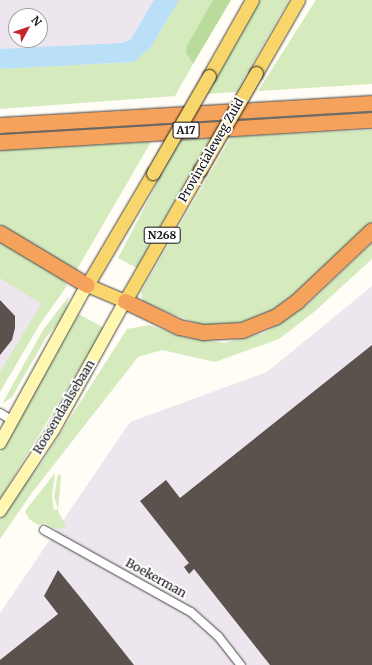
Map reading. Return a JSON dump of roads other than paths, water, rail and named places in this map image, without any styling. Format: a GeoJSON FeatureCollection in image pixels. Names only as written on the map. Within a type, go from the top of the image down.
{"type":"FeatureCollection","features":[{"type":"Feature","properties":{"kind":"highway","name":"A17"},"geometry":{"type":"LineString","coordinates":[[0,125],[370,102]]}},
{"type":"Feature","properties":{"kind":"highway","name":"A17"},"geometry":{"type":"LineString","coordinates":[[0,142],[372,120]]}},
{"type":"Feature","properties":{"kind":"highway"},"geometry":{"type":"LineString","coordinates":[[125,301],[179,327],[203,332],[242,330],[275,317],[297,301],[372,230]]}},
{"type":"Feature","properties":{"kind":"highway"},"geometry":{"type":"LineString","coordinates":[[0,233],[87,285]]}},
{"type":"Feature","properties":{"kind":"main road"},"geometry":{"type":"LineString","coordinates":[[125,301],[87,285],[252,0]]}},
{"type":"Feature","properties":{"kind":"main road","name":"Provincialeweg Zuid"},"geometry":{"type":"LineString","coordinates":[[125,301],[298,0]]}},
{"type":"Feature","properties":{"kind":"street"},"geometry":{"type":"LineString","coordinates":[[0,443],[11,420],[87,285]]}},
{"type":"Feature","properties":{"kind":"street","name":"Roosendaalsebaan"},"geometry":{"type":"LineString","coordinates":[[0,511],[54,429],[125,301]]}},
{"type":"Feature","properties":{"kind":"street"},"geometry":{"type":"LineString","coordinates":[[0,413],[11,420]]}},
{"type":"Feature","properties":{"kind":"street","name":"Boekerman"},"geometry":{"type":"LineString","coordinates":[[44,530],[190,612],[218,636],[241,665]]}},
{"type":"Feature","properties":{"kind":"water"},"geometry":{"type":"Polygon","coordinates":[[[154,0],[179,0],[151,47],[134,62],[0,69],[0,49],[48,48],[48,47],[122,43],[131,39],[154,0]]]}}]}
